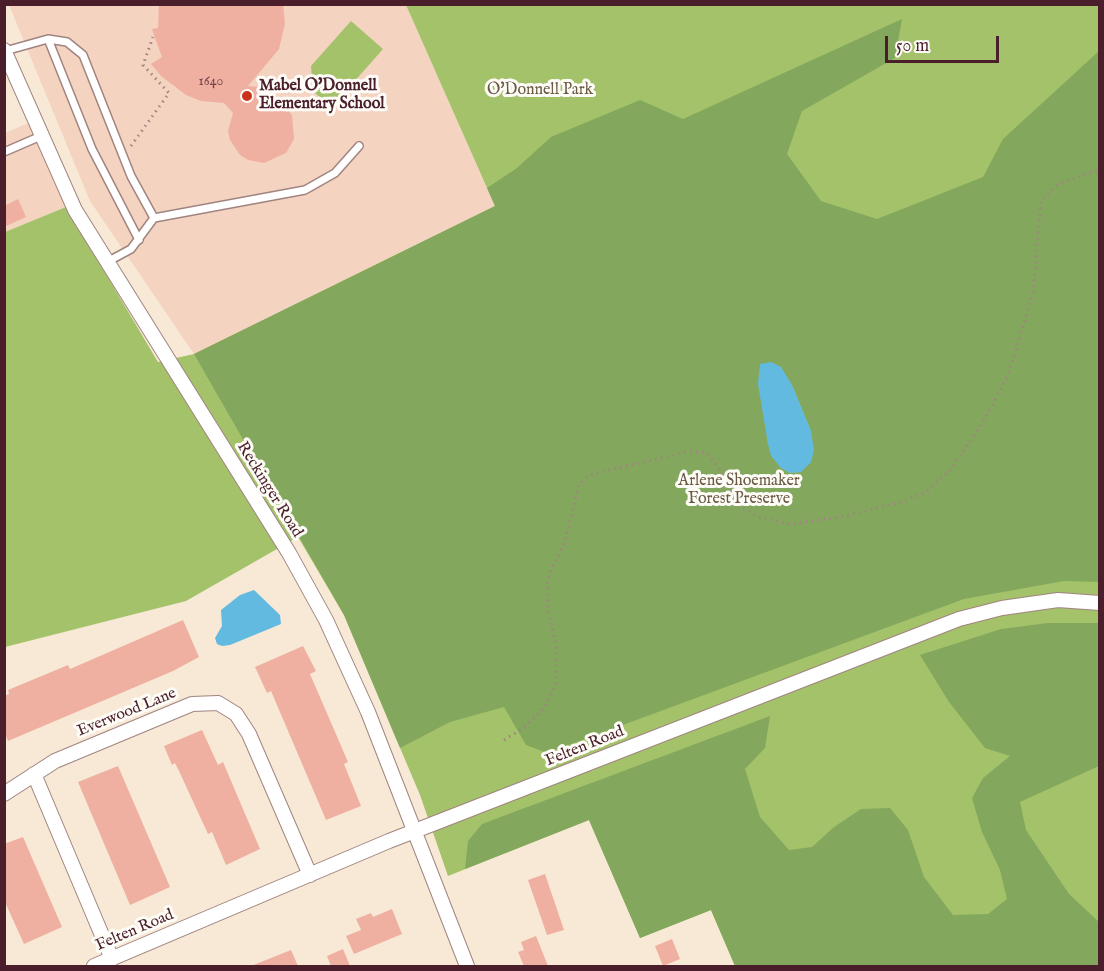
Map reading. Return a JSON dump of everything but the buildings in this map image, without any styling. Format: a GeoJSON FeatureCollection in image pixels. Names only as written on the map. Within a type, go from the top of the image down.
{"type":"FeatureCollection","features":[{"type":"Feature","properties":{"kind":"street","name":"Reckinger Road"},"geometry":{"type":"LineString","coordinates":[[5,50],[75,210],[313,595],[345,660],[416,831],[467,966]]}},
{"type":"Feature","properties":{"kind":"street","name":"Felten Road"},"geometry":{"type":"LineString","coordinates":[[94,966],[416,831],[959,619],[1002,608],[1058,600],[1100,603]]}},
{"type":"Feature","properties":{"kind":"street","name":"Everwood Lane"},"geometry":{"type":"LineString","coordinates":[[4,794],[55,761],[192,704],[218,703],[236,714],[249,734],[310,875]]}},
{"type":"Feature","properties":{"kind":"street"},"geometry":{"type":"LineString","coordinates":[[34,774],[112,959]]}},
{"type":"Feature","properties":{"kind":"lane"},"geometry":{"type":"LineString","coordinates":[[48,39],[92,148],[139,240]]}},
{"type":"Feature","properties":{"kind":"lane"},"geometry":{"type":"LineString","coordinates":[[5,50],[48,39],[67,42],[83,55],[131,177],[154,218]]}},
{"type":"Feature","properties":{"kind":"lane"},"geometry":{"type":"LineString","coordinates":[[4,152],[41,136]]}},
{"type":"Feature","properties":{"kind":"lane"},"geometry":{"type":"LineString","coordinates":[[107,262],[131,249],[154,218],[305,190],[335,173],[359,146]]}},
{"type":"Feature","properties":{"kind":"path"},"geometry":{"type":"LineString","coordinates":[[131,146],[169,93],[143,65],[153,37]]}},
{"type":"Feature","properties":{"kind":"path"},"geometry":{"type":"LineString","coordinates":[[504,740],[525,727],[552,697],[556,683],[557,651],[547,603],[547,584],[549,574],[564,545],[579,485],[588,476],[691,451],[707,453],[714,462],[727,490],[741,507],[759,517],[790,524],[852,514],[906,501],[926,492],[951,469],[985,419],[1008,375],[1033,294],[1041,201],[1057,185],[1100,170]]}},
{"type":"Feature","properties":{"kind":"shaded area","name":"Mabel O'Donnell Elementary School"},"geometry":{"type":"Polygon","coordinates":[[[9,5],[406,5],[495,206],[194,354],[90,201],[9,5]]]}},
{"type":"Feature","properties":{"kind":"shaded area"},"geometry":{"type":"Polygon","coordinates":[[[31,122],[66,207],[5,232],[5,133],[31,122]]]}},
{"type":"Feature","properties":{"kind":"green space","name":"Arlene Shoemaker Forest Preserve"},"geometry":{"type":"Polygon","coordinates":[[[406,5],[1099,5],[1099,966],[735,966],[711,910],[640,938],[589,820],[448,876],[420,795],[344,615],[298,537],[186,601],[5,647],[5,232],[66,207],[158,362],[194,354],[495,206],[406,5]]]}},
{"type":"Feature","properties":{"kind":"green space"},"geometry":{"type":"Polygon","coordinates":[[[902,19],[895,58],[802,111],[787,154],[821,201],[877,219],[983,177],[1003,139],[1099,51],[1099,582],[1064,581],[964,599],[547,753],[526,745],[504,707],[450,722],[400,748],[344,615],[194,354],[495,206],[487,188],[517,168],[551,137],[640,100],[683,119],[902,19]],[[792,385],[766,424],[768,444],[781,468],[790,473],[801,472],[811,431],[792,385]]]}},
{"type":"Feature","properties":{"kind":"green space"},"geometry":{"type":"Polygon","coordinates":[[[351,21],[383,49],[331,108],[313,91],[311,66],[351,21]]]}},
{"type":"Feature","properties":{"kind":"green space"},"geometry":{"type":"Polygon","coordinates":[[[1048,623],[1099,623],[1099,766],[1020,802],[1026,830],[1069,894],[1099,922],[1099,966],[735,966],[711,910],[640,938],[589,820],[465,869],[468,841],[482,824],[770,716],[765,748],[745,769],[760,817],[789,850],[812,847],[834,827],[861,809],[890,808],[908,830],[924,877],[953,915],[988,914],[1007,899],[1000,870],[982,832],[972,798],[983,778],[1010,756],[985,748],[949,702],[920,655],[1001,629],[1048,623]]]}},
{"type":"Feature","properties":{"kind":"water"},"geometry":{"type":"Polygon","coordinates":[[[771,362],[781,367],[792,385],[811,431],[814,450],[811,462],[801,472],[790,473],[781,468],[771,456],[758,384],[760,364],[771,362]]]}},
{"type":"Feature","properties":{"kind":"water"},"geometry":{"type":"Polygon","coordinates":[[[254,590],[280,615],[281,624],[230,645],[217,644],[215,638],[222,626],[221,610],[240,595],[254,590]]]}},
{"type":"Feature","properties":{"kind":"place","name":"Mabel O'Donnell Elementary School"},"geometry":{"type":"Point","coordinates":[247,96]}},
{"type":"Feature","properties":{"kind":"park label","name":"O'Donnell Park"},"geometry":{"type":"Point","coordinates":[540,91]}}]}
